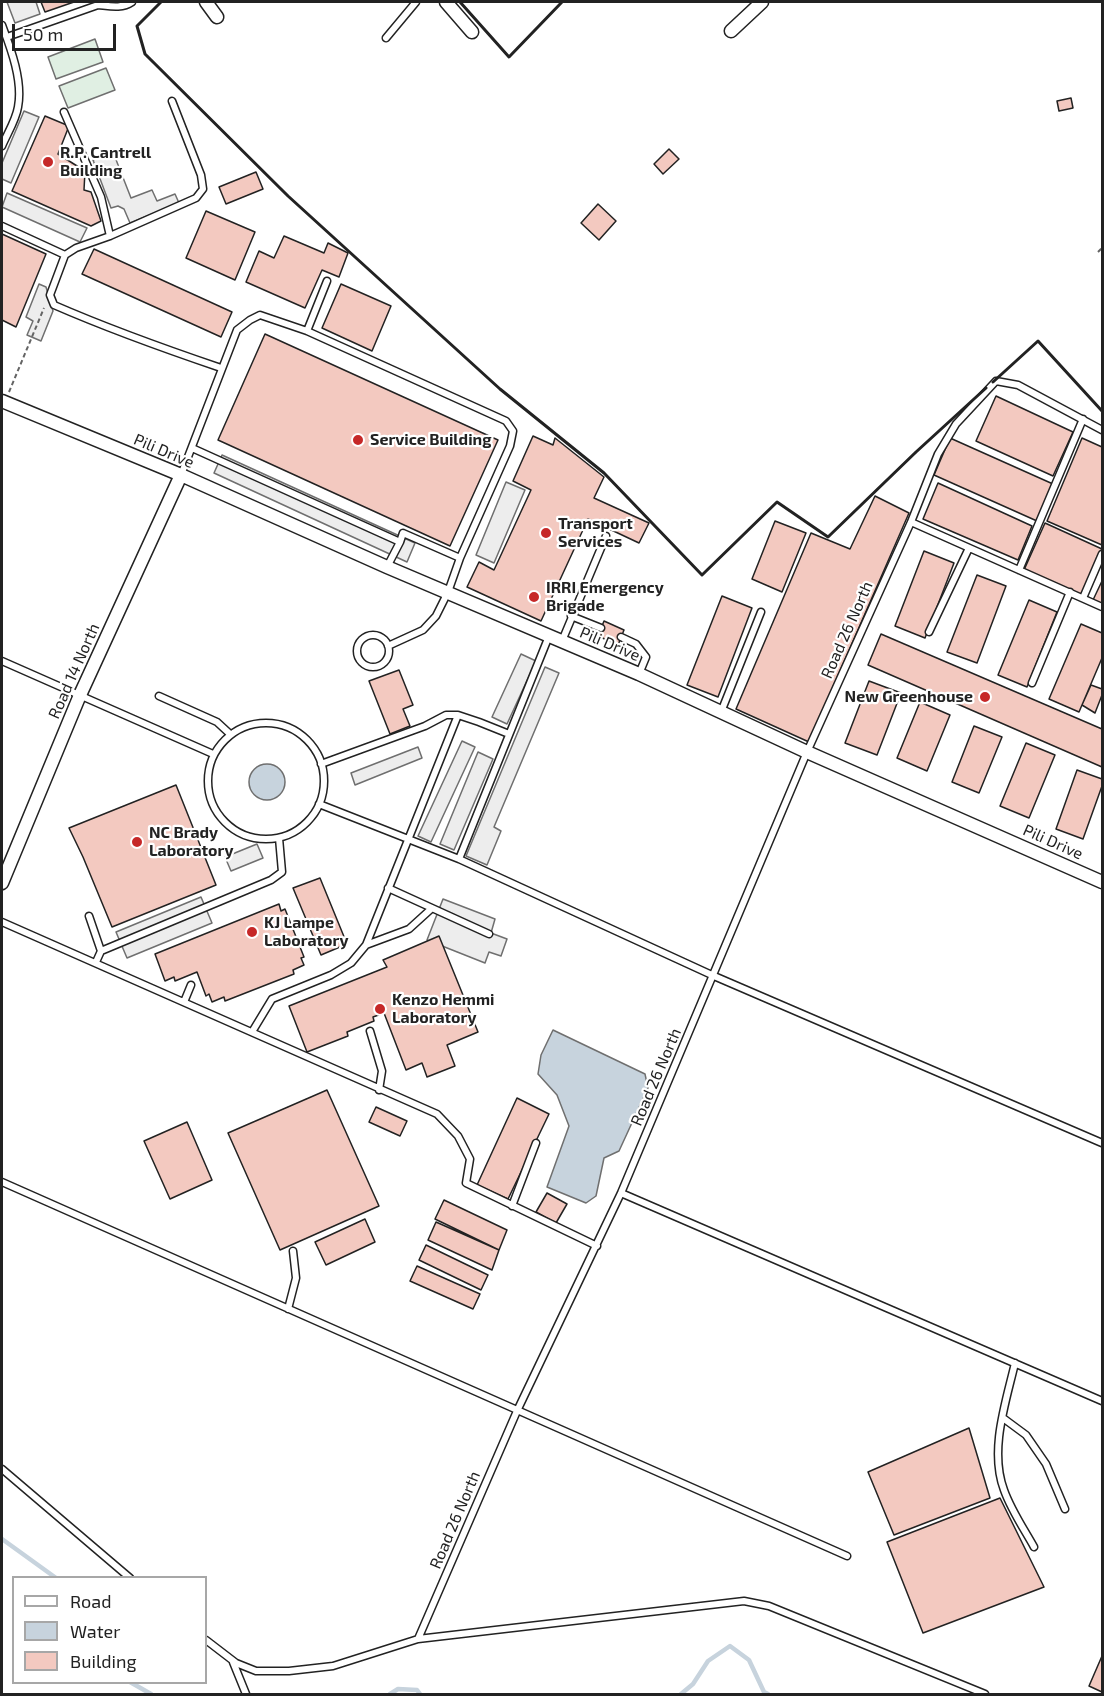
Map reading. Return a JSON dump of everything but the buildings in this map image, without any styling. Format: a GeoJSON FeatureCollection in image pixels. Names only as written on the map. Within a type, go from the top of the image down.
{"type":"FeatureCollection","features":[{"type":"Feature","properties":{"kind":"street"},"geometry":{"type":"LineString","coordinates":[[206,2],[217,17]]}},
{"type":"Feature","properties":{"kind":"street"},"geometry":{"type":"LineString","coordinates":[[446,2],[472,32]]}},
{"type":"Feature","properties":{"kind":"street"},"geometry":{"type":"LineString","coordinates":[[731,31],[762,2]]}},
{"type":"Feature","properties":{"kind":"street","name":"Pili Drive"},"geometry":{"type":"LineString","coordinates":[[2,400],[562,641],[1102,882]]}},
{"type":"Feature","properties":{"kind":"street","name":"Road 14 North"},"geometry":{"type":"LineString","coordinates":[[2,883],[80,695],[181,476]]}},
{"type":"Feature","properties":{"kind":"lane"},"geometry":{"type":"LineString","coordinates":[[7,37],[98,5],[113,7],[132,2]]}},
{"type":"Feature","properties":{"kind":"lane"},"geometry":{"type":"LineString","coordinates":[[386,38],[416,2]]}},
{"type":"Feature","properties":{"kind":"lane"},"geometry":{"type":"LineString","coordinates":[[2,25],[7,37],[19,92],[18,109],[2,146]]}},
{"type":"Feature","properties":{"kind":"lane"},"geometry":{"type":"LineString","coordinates":[[172,101],[201,175],[203,189],[196,198],[110,236],[76,248],[65,255],[50,295],[54,305],[89,320],[221,368]]}},
{"type":"Feature","properties":{"kind":"lane"},"geometry":{"type":"LineString","coordinates":[[64,112],[101,197],[110,236]]}},
{"type":"Feature","properties":{"kind":"lane"},"geometry":{"type":"LineString","coordinates":[[2,127],[9,130]]}},
{"type":"Feature","properties":{"kind":"lane"},"geometry":{"type":"LineString","coordinates":[[2,226],[65,255]]}},
{"type":"Feature","properties":{"kind":"lane"},"geometry":{"type":"LineString","coordinates":[[307,331],[327,282]]}},
{"type":"Feature","properties":{"kind":"lane"},"geometry":{"type":"LineString","coordinates":[[181,476],[237,330],[260,315],[307,331],[506,421],[513,430],[510,446],[436,616],[423,630],[388,646]]}},
{"type":"Feature","properties":{"kind":"lane","name":"Road 26 North"},"geometry":{"type":"LineString","coordinates":[[418,1639],[517,1411],[621,1193],[807,752],[911,522],[938,454],[956,424],[996,381],[1018,385],[1083,419]]}},
{"type":"Feature","properties":{"kind":"lane"},"geometry":{"type":"LineString","coordinates":[[1019,570],[1083,419],[1102,430]]}},
{"type":"Feature","properties":{"kind":"lane"},"geometry":{"type":"LineString","coordinates":[[192,448],[400,542]]}},
{"type":"Feature","properties":{"kind":"lane"},"geometry":{"type":"LineString","coordinates":[[911,522],[1102,607]]}},
{"type":"Feature","properties":{"kind":"lane"},"geometry":{"type":"LineString","coordinates":[[387,567],[403,533],[460,558]]}},
{"type":"Feature","properties":{"kind":"lane"},"geometry":{"type":"LineString","coordinates":[[562,641],[606,536]]}},
{"type":"Feature","properties":{"kind":"lane"},"geometry":{"type":"LineString","coordinates":[[929,632],[969,548]]}},
{"type":"Feature","properties":{"kind":"lane"},"geometry":{"type":"LineString","coordinates":[[1083,598],[1102,554]]}},
{"type":"Feature","properties":{"kind":"lane"},"geometry":{"type":"LineString","coordinates":[[1032,683],[1070,592]]}},
{"type":"Feature","properties":{"kind":"lane"},"geometry":{"type":"LineString","coordinates":[[721,712],[761,612]]}},
{"type":"Feature","properties":{"kind":"lane"},"geometry":{"type":"LineString","coordinates":[[571,616],[601,628]]}},
{"type":"Feature","properties":{"kind":"lane"},"geometry":{"type":"LineString","coordinates":[[368,636],[382,638],[388,646],[388,656],[385,661],[376,666],[366,664],[359,657],[358,646],[368,636]]}},
{"type":"Feature","properties":{"kind":"lane"},"geometry":{"type":"LineString","coordinates":[[459,858],[549,636]]}},
{"type":"Feature","properties":{"kind":"lane"},"geometry":{"type":"LineString","coordinates":[[621,637],[636,644],[646,657],[639,675]]}},
{"type":"Feature","properties":{"kind":"lane"},"geometry":{"type":"LineString","coordinates":[[2,661],[213,754]]}},
{"type":"Feature","properties":{"kind":"lane"},"geometry":{"type":"LineString","coordinates":[[159,696],[217,722],[230,734]]}},
{"type":"Feature","properties":{"kind":"lane"},"geometry":{"type":"LineString","coordinates":[[321,764],[425,726],[446,715],[458,716],[509,734]]}},
{"type":"Feature","properties":{"kind":"lane"},"geometry":{"type":"LineString","coordinates":[[252,1032],[272,999],[331,975],[351,963],[366,945],[458,716]]}},
{"type":"Feature","properties":{"kind":"lane"},"geometry":{"type":"LineString","coordinates":[[265,722],[283,725],[300,734],[313,747],[324,777],[323,791],[319,804],[310,819],[296,831],[279,838],[261,839],[242,835],[226,824],[214,809],[208,791],[208,772],[213,754],[230,734],[246,725],[265,722]]}},
{"type":"Feature","properties":{"kind":"lane"},"geometry":{"type":"LineString","coordinates":[[319,804],[459,858],[714,976],[1102,1143]]}},
{"type":"Feature","properties":{"kind":"lane"},"geometry":{"type":"LineString","coordinates":[[96,962],[101,951],[271,880],[282,872],[279,838]]}},
{"type":"Feature","properties":{"kind":"lane"},"geometry":{"type":"LineString","coordinates":[[388,888],[489,934]]}},
{"type":"Feature","properties":{"kind":"lane"},"geometry":{"type":"LineString","coordinates":[[366,945],[409,928],[431,909]]}},
{"type":"Feature","properties":{"kind":"lane"},"geometry":{"type":"LineString","coordinates":[[89,916],[101,951]]}},
{"type":"Feature","properties":{"kind":"lane"},"geometry":{"type":"LineString","coordinates":[[2,922],[437,1114],[458,1136],[470,1160],[466,1183],[597,1246]]}},
{"type":"Feature","properties":{"kind":"lane"},"geometry":{"type":"LineString","coordinates":[[184,1002],[191,986]]}},
{"type":"Feature","properties":{"kind":"lane"},"geometry":{"type":"LineString","coordinates":[[370,1031],[382,1071],[379,1090]]}},
{"type":"Feature","properties":{"kind":"lane"},"geometry":{"type":"LineString","coordinates":[[513,1206],[536,1143]]}},
{"type":"Feature","properties":{"kind":"lane"},"geometry":{"type":"LineString","coordinates":[[2,1182],[847,1556]]}},
{"type":"Feature","properties":{"kind":"lane"},"geometry":{"type":"LineString","coordinates":[[621,1193],[1102,1401]]}},
{"type":"Feature","properties":{"kind":"lane"},"geometry":{"type":"LineString","coordinates":[[288,1309],[296,1278],[293,1251]]}},
{"type":"Feature","properties":{"kind":"lane"},"geometry":{"type":"LineString","coordinates":[[1015,1363],[1003,1418],[997,1461],[1004,1490],[1034,1547]]}},
{"type":"Feature","properties":{"kind":"lane"},"geometry":{"type":"LineString","coordinates":[[1003,1418],[1026,1435],[1046,1464],[1065,1509]]}},
{"type":"Feature","properties":{"kind":"lane"},"geometry":{"type":"LineString","coordinates":[[2,1469],[128,1576]]}},
{"type":"Feature","properties":{"kind":"lane"},"geometry":{"type":"LineString","coordinates":[[207,1641],[232,1661],[256,1671],[289,1671],[333,1666],[418,1639],[744,1601],[769,1606],[985,1695]]}},
{"type":"Feature","properties":{"kind":"lane"},"geometry":{"type":"LineString","coordinates":[[232,1661],[246,1695]]}},
{"type":"Feature","properties":{"kind":"path"},"geometry":{"type":"LineString","coordinates":[[1098,252],[1102,248]]}},
{"type":"Feature","properties":{"kind":"path"},"geometry":{"type":"LineString","coordinates":[[2,392],[8,395],[50,295]]}},
{"type":"Feature","properties":{"kind":"green space"},"geometry":{"type":"Polygon","coordinates":[[[95,39],[103,62],[56,79],[48,57],[95,39]]]}},
{"type":"Feature","properties":{"kind":"green space"},"geometry":{"type":"Polygon","coordinates":[[[106,68],[115,90],[68,108],[59,86],[106,68]]]}},
{"type":"Feature","properties":{"kind":"shaded area"},"geometry":{"type":"Polygon","coordinates":[[[7,2],[36,2],[40,14],[15,23],[7,2]]]}},
{"type":"Feature","properties":{"kind":"shaded area"},"geometry":{"type":"Polygon","coordinates":[[[24,111],[39,117],[11,183],[2,179],[2,163],[24,111]]]}},
{"type":"Feature","properties":{"kind":"shaded area"},"geometry":{"type":"Polygon","coordinates":[[[113,152],[131,198],[152,190],[157,201],[175,194],[179,203],[130,223],[124,209],[118,206],[111,208],[93,160],[113,152]]]}},
{"type":"Feature","properties":{"kind":"shaded area"},"geometry":{"type":"Polygon","coordinates":[[[7,193],[87,228],[80,242],[2,207],[7,193]]]}},
{"type":"Feature","properties":{"kind":"shaded area"},"geometry":{"type":"Polygon","coordinates":[[[39,284],[46,287],[53,311],[41,341],[27,335],[33,321],[26,317],[39,284]]]}},
{"type":"Feature","properties":{"kind":"shaded area"},"geometry":{"type":"Polygon","coordinates":[[[222,455],[415,543],[407,562],[214,473],[222,455]]]}},
{"type":"Feature","properties":{"kind":"shaded area"},"geometry":{"type":"Polygon","coordinates":[[[506,482],[525,490],[494,563],[476,555],[506,482]]]}},
{"type":"Feature","properties":{"kind":"shaded area"},"geometry":{"type":"Polygon","coordinates":[[[521,654],[536,661],[507,724],[492,717],[521,654]]]}},
{"type":"Feature","properties":{"kind":"shaded area"},"geometry":{"type":"Polygon","coordinates":[[[545,667],[559,673],[494,827],[501,831],[487,865],[466,856],[545,667]]]}},
{"type":"Feature","properties":{"kind":"shaded area"},"geometry":{"type":"Polygon","coordinates":[[[462,741],[475,747],[431,842],[418,836],[462,741]]]}},
{"type":"Feature","properties":{"kind":"shaded area"},"geometry":{"type":"Polygon","coordinates":[[[418,747],[422,758],[355,785],[351,773],[418,747]]]}},
{"type":"Feature","properties":{"kind":"shaded area"},"geometry":{"type":"Polygon","coordinates":[[[478,752],[493,759],[454,850],[440,844],[478,752]]]}},
{"type":"Feature","properties":{"kind":"shaded area"},"geometry":{"type":"Polygon","coordinates":[[[257,844],[263,858],[231,871],[225,857],[257,844]]]}},
{"type":"Feature","properties":{"kind":"shaded area"},"geometry":{"type":"Polygon","coordinates":[[[201,897],[212,923],[127,958],[116,932],[201,897]]]}},
{"type":"Feature","properties":{"kind":"shaded area"},"geometry":{"type":"Polygon","coordinates":[[[443,899],[495,919],[491,933],[507,939],[501,956],[489,952],[485,963],[427,940],[443,899]]]}},
{"type":"Feature","properties":{"kind":"water"},"geometry":{"type":"Polygon","coordinates":[[[267,764],[280,769],[285,782],[280,795],[267,800],[254,795],[249,782],[254,769],[267,764]]]}},
{"type":"Feature","properties":{"kind":"water"},"geometry":{"type":"Polygon","coordinates":[[[553,1030],[645,1074],[648,1088],[619,1151],[604,1158],[596,1196],[586,1203],[547,1187],[569,1126],[557,1095],[538,1074],[541,1055],[553,1030]]]}},
{"type":"Feature","properties":{"kind":"waterway"},"geometry":{"type":"LineString","coordinates":[[2,1539],[53,1576]]}},
{"type":"Feature","properties":{"kind":"waterway"},"geometry":{"type":"LineString","coordinates":[[681,1694],[693,1684],[708,1661],[730,1646],[749,1660],[764,1692],[768,1694]]}},
{"type":"Feature","properties":{"kind":"waterway"},"geometry":{"type":"LineString","coordinates":[[134,1684],[151,1694]]}},
{"type":"Feature","properties":{"kind":"waterway"},"geometry":{"type":"LineString","coordinates":[[390,1694],[398,1689],[417,1690],[420,1694]]}},
{"type":"Feature","properties":{"kind":"wall"},"geometry":{"type":"LineString","coordinates":[[161,2],[137,26],[145,54],[288,196],[500,389],[604,473],[702,575],[777,502],[828,537],[986,388]]}},
{"type":"Feature","properties":{"kind":"wall"},"geometry":{"type":"LineString","coordinates":[[460,2],[509,57],[562,2]]}},
{"type":"Feature","properties":{"kind":"wall"},"geometry":{"type":"LineString","coordinates":[[993,382],[1038,341],[1102,411]]}},
{"type":"Feature","properties":{"kind":"place","name":"R.P. Cantrell Building"},"geometry":{"type":"Point","coordinates":[48,162]}},
{"type":"Feature","properties":{"kind":"place","name":"Service Building"},"geometry":{"type":"Point","coordinates":[358,440]}},
{"type":"Feature","properties":{"kind":"place","name":"Transport Services"},"geometry":{"type":"Point","coordinates":[546,533]}},
{"type":"Feature","properties":{"kind":"place","name":"IRRI Emergency Brigade"},"geometry":{"type":"Point","coordinates":[534,597]}},
{"type":"Feature","properties":{"kind":"place","name":"New Greenhouse"},"geometry":{"type":"Point","coordinates":[985,697]}},
{"type":"Feature","properties":{"kind":"place","name":"NC Brady Laboratory"},"geometry":{"type":"Point","coordinates":[137,842]}},
{"type":"Feature","properties":{"kind":"place","name":"KJ Lampe Laboratory"},"geometry":{"type":"Point","coordinates":[252,932]}},
{"type":"Feature","properties":{"kind":"place","name":"Kenzo Hemmi Laboratory"},"geometry":{"type":"Point","coordinates":[380,1009]}}]}
